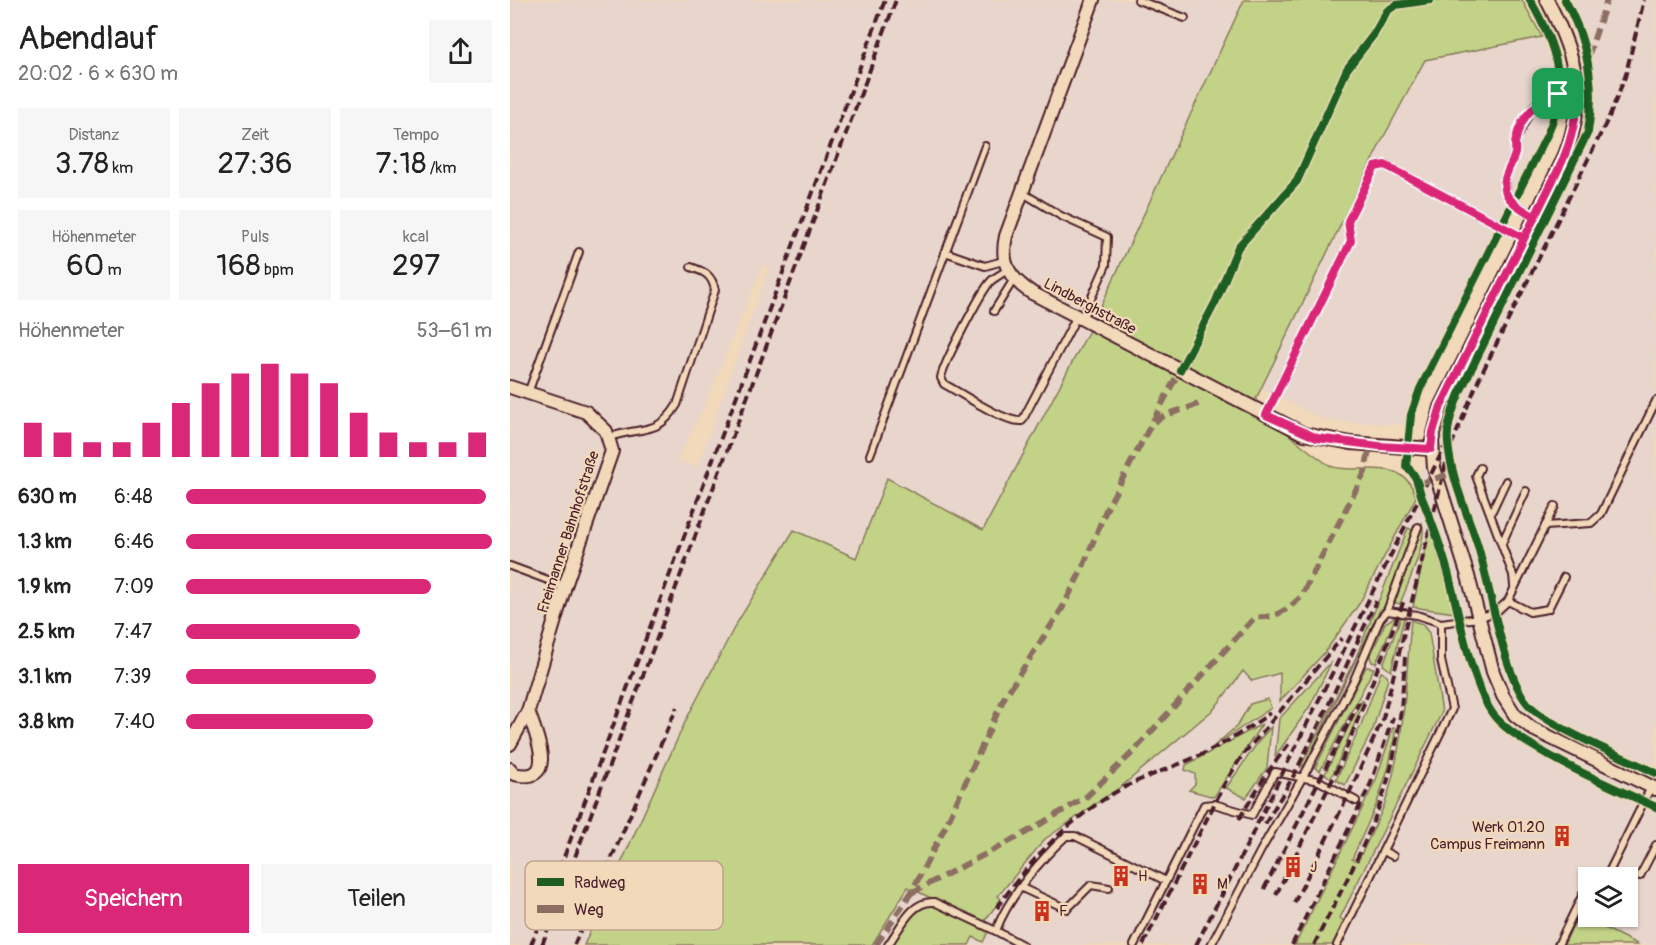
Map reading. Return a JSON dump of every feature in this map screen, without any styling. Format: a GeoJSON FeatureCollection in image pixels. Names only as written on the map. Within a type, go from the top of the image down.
{"type":"FeatureCollection","features":[{"type":"Feature","properties":{"kind":"street"},"geometry":{"type":"LineString","coordinates":[[1008,270],[1006,236],[1093,0]]}},
{"type":"Feature","properties":{"kind":"street"},"geometry":{"type":"LineString","coordinates":[[1547,0],[1570,48],[1577,92],[1576,121],[1569,148],[1441,406],[1434,426],[1431,449],[1439,487],[1456,537],[1498,686],[1515,715],[1533,729],[1654,787]]}},
{"type":"Feature","properties":{"kind":"street","name":"Lindberghstraße"},"geometry":{"type":"LineString","coordinates":[[1008,270],[1032,293],[1266,415],[1317,438],[1379,446],[1431,449]]}},
{"type":"Feature","properties":{"kind":"street","name":"Freimanner Bahnhofstraße"},"geometry":{"type":"LineString","coordinates":[[510,387],[586,412],[606,431],[612,452],[565,586],[528,711],[510,744]]}},
{"type":"Feature","properties":{"kind":"street"},"geometry":{"type":"LineString","coordinates":[[510,769],[514,774],[523,777],[538,770],[542,763],[542,754],[528,711]]}},
{"type":"Feature","properties":{"kind":"lane"},"geometry":{"type":"LineString","coordinates":[[1138,0],[1185,18]]}},
{"type":"Feature","properties":{"kind":"lane"},"geometry":{"type":"LineString","coordinates":[[1535,217],[1513,202],[1506,193],[1505,178],[1515,153],[1515,140],[1532,108],[1542,99],[1577,92]]}},
{"type":"Feature","properties":{"kind":"lane"},"geometry":{"type":"LineString","coordinates":[[870,455],[985,146]]}},
{"type":"Feature","properties":{"kind":"lane"},"geometry":{"type":"LineString","coordinates":[[1266,415],[1351,241],[1348,221],[1375,167],[1385,165],[1524,238]]}},
{"type":"Feature","properties":{"kind":"lane"},"geometry":{"type":"LineString","coordinates":[[1008,270],[991,281],[944,366],[941,378],[944,384],[1016,422],[1022,421],[1106,265],[1107,237],[1061,216],[1022,192]]}},
{"type":"Feature","properties":{"kind":"lane"},"geometry":{"type":"LineString","coordinates":[[528,393],[579,252]]}},
{"type":"Feature","properties":{"kind":"lane"},"geometry":{"type":"LineString","coordinates":[[945,252],[985,266],[1008,270]]}},
{"type":"Feature","properties":{"kind":"lane"},"geometry":{"type":"LineString","coordinates":[[608,438],[624,431],[652,428],[667,422],[677,405],[715,290],[713,280],[707,273],[691,267]]}},
{"type":"Feature","properties":{"kind":"lane"},"geometry":{"type":"LineString","coordinates":[[994,311],[1008,270]]}},
{"type":"Feature","properties":{"kind":"lane"},"geometry":{"type":"LineString","coordinates":[[1545,526],[1591,523],[1601,514],[1656,402]]}},
{"type":"Feature","properties":{"kind":"lane"},"geometry":{"type":"LineString","coordinates":[[1480,468],[1476,476],[1514,575],[1510,597]]}},
{"type":"Feature","properties":{"kind":"lane"},"geometry":{"type":"LineString","coordinates":[[1491,513],[1506,481]]}},
{"type":"Feature","properties":{"kind":"lane"},"geometry":{"type":"LineString","coordinates":[[1502,543],[1526,491]]}},
{"type":"Feature","properties":{"kind":"lane"},"geometry":{"type":"LineString","coordinates":[[1387,611],[1417,615],[1442,623],[1478,618],[1496,612],[1510,597],[1555,506]]}},
{"type":"Feature","properties":{"kind":"lane"},"geometry":{"type":"LineString","coordinates":[[1211,945],[1354,680],[1380,619],[1387,611],[1418,527]]}},
{"type":"Feature","properties":{"kind":"lane"},"geometry":{"type":"LineString","coordinates":[[510,566],[565,586]]}},
{"type":"Feature","properties":{"kind":"lane"},"geometry":{"type":"LineString","coordinates":[[1510,597],[1530,612],[1548,609],[1564,577]]}},
{"type":"Feature","properties":{"kind":"lane"},"geometry":{"type":"LineString","coordinates":[[1337,945],[1452,709],[1441,660],[1442,623]]}},
{"type":"Feature","properties":{"kind":"lane"},"geometry":{"type":"LineString","coordinates":[[1134,945],[1204,805],[1214,804],[1252,815],[1275,772],[1319,781],[1356,801]]}},
{"type":"Feature","properties":{"kind":"lane"},"geometry":{"type":"LineString","coordinates":[[1612,867],[1654,787]]}},
{"type":"Feature","properties":{"kind":"lane"},"geometry":{"type":"LineString","coordinates":[[996,932],[1009,904],[1066,836],[1075,836],[1166,881]]}},
{"type":"Feature","properties":{"kind":"lane"},"geometry":{"type":"LineString","coordinates":[[1641,876],[1656,845]]}},
{"type":"Feature","properties":{"kind":"lane"},"geometry":{"type":"LineString","coordinates":[[1383,851],[1393,856]]}},
{"type":"Feature","properties":{"kind":"lane"},"geometry":{"type":"LineString","coordinates":[[1022,888],[1067,909],[1091,885],[1109,888]]}},
{"type":"Feature","properties":{"kind":"lane"},"geometry":{"type":"LineString","coordinates":[[888,945],[913,909],[927,902],[934,902],[1022,945]]}},
{"type":"Feature","properties":{"kind":"lane"},"geometry":{"type":"LineString","coordinates":[[1558,945],[1578,907]]}},
{"type":"Feature","properties":{"kind":"shaded area"},"geometry":{"type":"Polygon","coordinates":[[[510,0],[1244,0],[1092,325],[983,530],[887,478],[856,559],[794,531],[735,626],[686,720],[622,861],[525,861],[525,930],[591,930],[584,945],[510,945],[510,0]],[[763,265],[707,400],[677,461],[697,467],[769,267],[763,265]]]}},
{"type":"Feature","properties":{"kind":"shaded area"},"geometry":{"type":"Polygon","coordinates":[[[1566,0],[1656,0],[1656,945],[1639,945],[1603,927],[1638,927],[1638,867],[1578,867],[1578,917],[1564,945],[872,945],[908,887],[983,923],[1001,899],[998,896],[1045,839],[1393,470],[1412,482],[1443,436],[1593,132],[1566,0]]]}},
{"type":"Feature","properties":{"kind":"shaded area"},"geometry":{"type":"Polygon","coordinates":[[[1542,37],[1555,64],[1554,122],[1404,425],[1326,421],[1261,388],[1421,61],[1542,37]]]}},
{"type":"Feature","properties":{"kind":"green space"},"geometry":{"type":"Polygon","coordinates":[[[1244,0],[1522,0],[1542,37],[1425,60],[1381,142],[1253,405],[1327,464],[1345,469],[1392,471],[1402,476],[1410,484],[1416,497],[1359,604],[1325,652],[1280,701],[1280,673],[1252,681],[1243,671],[1214,709],[1122,786],[1045,839],[998,896],[1001,899],[983,923],[908,887],[872,945],[584,945],[591,930],[723,930],[723,861],[622,861],[686,720],[735,626],[794,530],[856,558],[887,478],[983,530],[1092,325],[1244,0]]]}},
{"type":"Feature","properties":{"kind":"green space"},"geometry":{"type":"Polygon","coordinates":[[[1422,523],[1420,552],[1400,604],[1394,602],[1422,523]]]}},
{"type":"Feature","properties":{"kind":"green space"},"geometry":{"type":"Polygon","coordinates":[[[1408,528],[1414,531],[1387,605],[1380,610],[1305,764],[1300,768],[1356,657],[1408,528]]]}},
{"type":"Feature","properties":{"kind":"green space"},"geometry":{"type":"Polygon","coordinates":[[[1431,532],[1455,613],[1413,607],[1428,535],[1431,532]]]}},
{"type":"Feature","properties":{"kind":"green space"},"geometry":{"type":"Polygon","coordinates":[[[1396,616],[1376,663],[1372,662],[1370,657],[1385,623],[1396,616]]]}},
{"type":"Feature","properties":{"kind":"green space"},"geometry":{"type":"Polygon","coordinates":[[[1401,617],[1404,618],[1391,671],[1383,665],[1401,617]]]}},
{"type":"Feature","properties":{"kind":"green space"},"geometry":{"type":"Polygon","coordinates":[[[1411,620],[1422,624],[1429,633],[1442,712],[1340,918],[1344,921],[1333,945],[1295,945],[1376,780],[1393,728],[1396,728],[1389,766],[1377,803],[1352,859],[1358,861],[1385,803],[1398,751],[1411,620]]]}},
{"type":"Feature","properties":{"kind":"green space"},"geometry":{"type":"Polygon","coordinates":[[[1332,661],[1310,706],[1275,757],[1279,719],[1332,661]]]}},
{"type":"Feature","properties":{"kind":"green space"},"geometry":{"type":"Polygon","coordinates":[[[1366,667],[1374,668],[1320,771],[1315,768],[1366,667]]]}},
{"type":"Feature","properties":{"kind":"green space"},"geometry":{"type":"Polygon","coordinates":[[[1381,672],[1387,675],[1388,679],[1373,729],[1345,785],[1336,780],[1361,725],[1381,672]]]}},
{"type":"Feature","properties":{"kind":"green space"},"geometry":{"type":"Polygon","coordinates":[[[1268,699],[1271,708],[1214,746],[1237,726],[1250,704],[1268,699]]]}},
{"type":"Feature","properties":{"kind":"green space"},"geometry":{"type":"Polygon","coordinates":[[[1362,700],[1364,702],[1331,778],[1325,774],[1362,700]]]}},
{"type":"Feature","properties":{"kind":"green space"},"geometry":{"type":"Polygon","coordinates":[[[1262,724],[1214,797],[1189,790],[1195,784],[1195,774],[1185,770],[1186,765],[1262,724]]]}},
{"type":"Feature","properties":{"kind":"green space"},"geometry":{"type":"Polygon","coordinates":[[[1271,727],[1267,768],[1246,798],[1226,788],[1260,739],[1271,727]]]}},
{"type":"Feature","properties":{"kind":"green space"},"geometry":{"type":"Polygon","coordinates":[[[927,905],[934,905],[988,932],[983,942],[973,937],[969,945],[892,945],[915,912],[927,905]]]}},
{"type":"Feature","properties":{"kind":"green space"},"geometry":{"type":"Polygon","coordinates":[[[1578,915],[1578,927],[1602,927],[1639,945],[1564,945],[1578,915]]]}},
{"type":"Feature","properties":{"kind":"railway"},"geometry":{"type":"LineString","coordinates":[[562,861],[885,0]]}},
{"type":"Feature","properties":{"kind":"railway"},"geometry":{"type":"LineString","coordinates":[[573,861],[896,0]]}},
{"type":"Feature","properties":{"kind":"railway"},"geometry":{"type":"LineString","coordinates":[[1294,903],[1348,796],[1383,718],[1449,451],[1478,381],[1609,117],[1625,77],[1644,0]]}},
{"type":"Feature","properties":{"kind":"railway"},"geometry":{"type":"LineString","coordinates":[[1221,897],[1444,448]]}},
{"type":"Feature","properties":{"kind":"railway"},"geometry":{"type":"LineString","coordinates":[[1276,895],[1342,760],[1405,598]]}},
{"type":"Feature","properties":{"kind":"railway"},"geometry":{"type":"LineString","coordinates":[[1265,824],[1294,775],[1376,601]]}},
{"type":"Feature","properties":{"kind":"railway"},"geometry":{"type":"LineString","coordinates":[[1143,945],[1225,783],[1242,756],[1342,638]]}},
{"type":"Feature","properties":{"kind":"railway"},"geometry":{"type":"LineString","coordinates":[[1314,945],[1362,849],[1385,789],[1397,740],[1405,657]]}},
{"type":"Feature","properties":{"kind":"railway"},"geometry":{"type":"LineString","coordinates":[[1264,889],[1359,702]]}},
{"type":"Feature","properties":{"kind":"railway"},"geometry":{"type":"LineString","coordinates":[[610,861],[677,707]]}},
{"type":"Feature","properties":{"kind":"railway"},"geometry":{"type":"LineString","coordinates":[[997,908],[1047,846],[1092,807],[1130,785],[1215,747],[1270,713]]}},
{"type":"Feature","properties":{"kind":"railway"},"geometry":{"type":"LineString","coordinates":[[1292,945],[1371,783],[1393,717]]}},
{"type":"Feature","properties":{"kind":"railway"},"geometry":{"type":"LineString","coordinates":[[1239,819],[1267,773],[1291,741]]}},
{"type":"Feature","properties":{"kind":"railway"},"geometry":{"type":"LineString","coordinates":[[1196,945],[1224,890]]}},
{"type":"Feature","properties":{"kind":"railway"},"geometry":{"type":"LineString","coordinates":[[531,945],[537,930]]}},
{"type":"Feature","properties":{"kind":"railway"},"geometry":{"type":"LineString","coordinates":[[542,945],[548,930]]}},
{"type":"Feature","properties":{"kind":"railway"},"geometry":{"type":"LineString","coordinates":[[574,945],[580,930]]}},
{"type":"Feature","properties":{"kind":"marked path"},"geometry":{"type":"LineString","coordinates":[[1588,57],[1607,0]]}},
{"type":"Feature","properties":{"kind":"marked path"},"geometry":{"type":"LineString","coordinates":[[876,945],[911,893],[947,823],[1004,698],[1063,607],[1082,569],[1106,510],[1182,366]]}},
{"type":"Feature","properties":{"kind":"marked path"},"geometry":{"type":"LineString","coordinates":[[1154,422],[1202,401]]}},
{"type":"Feature","properties":{"kind":"marked path"},"geometry":{"type":"LineString","coordinates":[[911,893],[1020,836],[1086,797],[1132,753],[1255,617],[1269,617],[1280,613],[1301,597],[1365,472],[1370,445]]}},
{"type":"Feature","properties":{"kind":"marked path"},"geometry":{"type":"LineString","coordinates":[[1418,484],[1453,473]]}},
{"type":"Feature","properties":{"kind":"cycle path"},"geometry":{"type":"LineString","coordinates":[[1180,370],[1216,301],[1238,247],[1297,181],[1347,69],[1374,34],[1387,11],[1396,5],[1430,0]]}},
{"type":"Feature","properties":{"kind":"cycle path"},"geometry":{"type":"LineString","coordinates":[[1530,0],[1547,33],[1557,66],[1559,82],[1554,117],[1420,389],[1411,415],[1406,467],[1415,477],[1436,535],[1473,670],[1487,705],[1496,718],[1509,730],[1548,755],[1656,807]]}},
{"type":"Feature","properties":{"kind":"cycle path"},"geometry":{"type":"LineString","coordinates":[[1565,0],[1579,32],[1588,64],[1591,97],[1588,132],[1459,394],[1449,424],[1448,443],[1456,481],[1482,560],[1504,651],[1519,690],[1528,704],[1553,723],[1588,742],[1656,773]]}},
{"type":"Feature","properties":{"kind":"place","name":"Werk 01.20 Campus Freimann"},"geometry":{"type":"Point","coordinates":[1562,836]}},
{"type":"Feature","properties":{"kind":"place","name":"J"},"geometry":{"type":"Point","coordinates":[1293,867]}},
{"type":"Feature","properties":{"kind":"place","name":"H"},"geometry":{"type":"Point","coordinates":[1121,876]}},
{"type":"Feature","properties":{"kind":"place","name":"M"},"geometry":{"type":"Point","coordinates":[1200,884]}},
{"type":"Feature","properties":{"kind":"place","name":"F"},"geometry":{"type":"Point","coordinates":[1042,911]}},
{"type":"Feature","properties":{"kind":"route"},"geometry":{"type":"LineString","coordinates":[[1558,94],[1542,99],[1532,108],[1515,140],[1515,153],[1505,178],[1506,193],[1513,202],[1535,217],[1524,238],[1385,165],[1375,167],[1348,221],[1351,241],[1266,415],[1317,438],[1406,449],[1431,449],[1436,419],[1441,406],[1562,162],[1569,148],[1576,121],[1577,92],[1558,94]]}}]}
